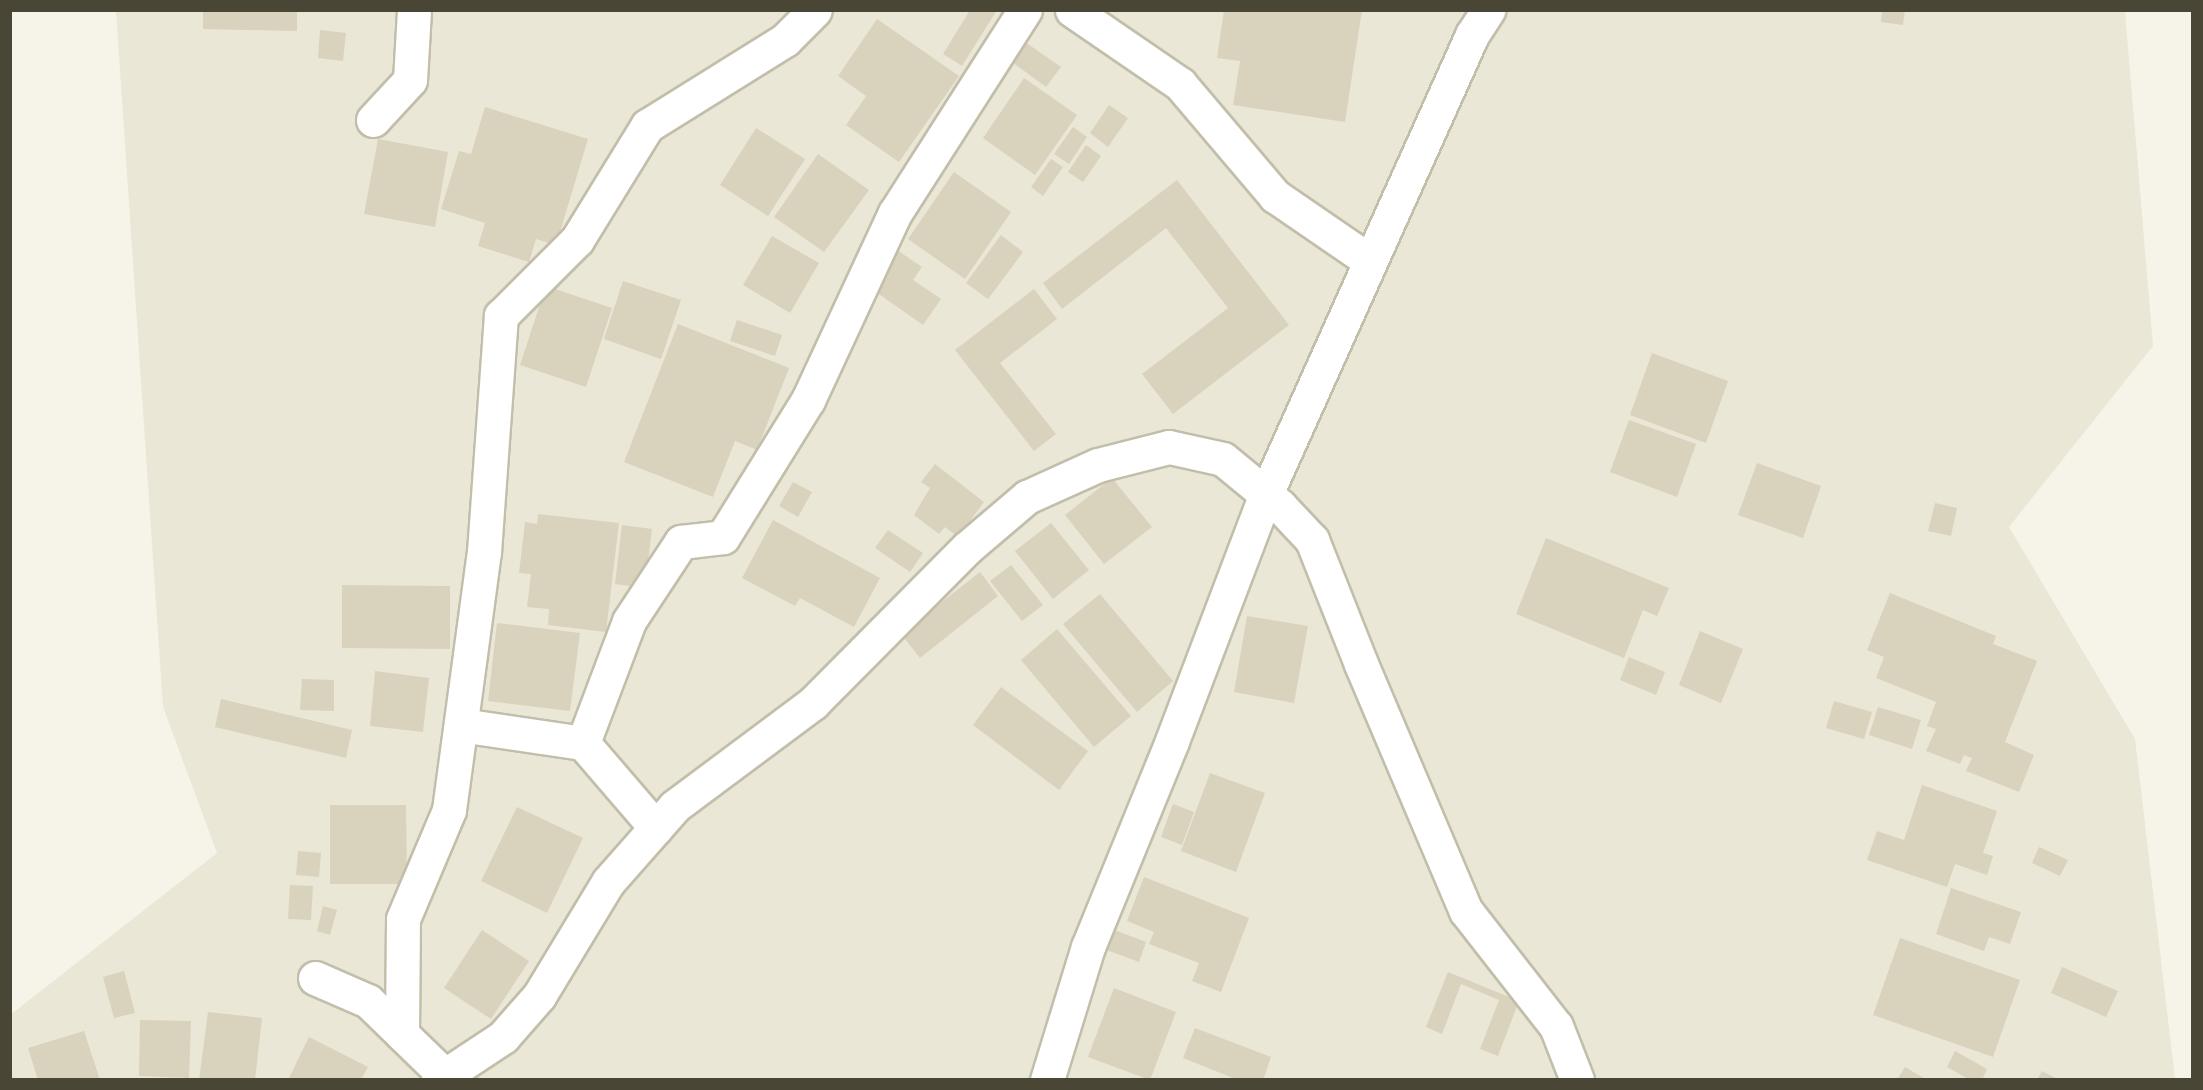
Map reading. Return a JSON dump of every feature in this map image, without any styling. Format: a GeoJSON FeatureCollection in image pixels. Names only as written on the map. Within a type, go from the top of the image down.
{"type":"FeatureCollection","features":[{"type":"Feature","properties":{"kind":"street"},"geometry":{"type":"LineString","coordinates":[[373,120],[410,80],[414,10]]}},
{"type":"Feature","properties":{"kind":"street"},"geometry":{"type":"LineString","coordinates":[[402,1034],[403,919],[449,810],[461,725],[484,552],[501,316],[577,240],[647,126],[785,40],[815,10]]}},
{"type":"Feature","properties":{"kind":"street"},"geometry":{"type":"LineString","coordinates":[[583,743],[629,621],[681,542],[723,537],[808,400],[895,213],[1024,10]]}},
{"type":"Feature","properties":{"kind":"street"},"geometry":{"type":"LineString","coordinates":[[1072,10],[1180,84],[1275,196],[1370,261]]}},
{"type":"Feature","properties":{"kind":"street"},"geometry":{"type":"LineString","coordinates":[[1047,1080],[1088,947],[1172,741],[1266,494],[1472,35],[1488,10]]}},
{"type":"Feature","properties":{"kind":"street"},"geometry":{"type":"LineString","coordinates":[[315,978],[368,1001],[441,1077],[504,1036],[539,996],[608,882],[675,806],[813,703],[967,548],[1028,497],[1098,465],[1169,447],[1223,459],[1266,494],[1312,540],[1360,664],[1466,911],[1556,1026],[1577,1080]]}},
{"type":"Feature","properties":{"kind":"street"},"geometry":{"type":"LineString","coordinates":[[461,725],[583,743],[656,828]]}},
{"type":"Feature","properties":{"kind":"shaded area"},"geometry":{"type":"Polygon","coordinates":[[[116,11],[2125,11],[2153,346],[2009,527],[2135,739],[2175,1079],[11,1080],[10,1015],[217,853],[163,707],[116,11]]]}},
{"type":"Feature","properties":{"kind":"building"},"geometry":{"type":"Polygon","coordinates":[[[203,10],[297,10],[297,31],[203,29],[203,10]]]}},
{"type":"Feature","properties":{"kind":"building"},"geometry":{"type":"Polygon","coordinates":[[[970,10],[997,10],[962,66],[943,54],[970,10]]]}},
{"type":"Feature","properties":{"kind":"building"},"geometry":{"type":"Polygon","coordinates":[[[1224,10],[1362,10],[1345,122],[1233,105],[1240,61],[1217,58],[1224,10]]]}},
{"type":"Feature","properties":{"kind":"building"},"geometry":{"type":"Polygon","coordinates":[[[1882,10],[1905,10],[1903,25],[1881,22],[1882,10]]]}},
{"type":"Feature","properties":{"kind":"building"},"geometry":{"type":"Polygon","coordinates":[[[877,19],[959,76],[899,162],[846,125],[866,96],[838,76],[877,19]]]}},
{"type":"Feature","properties":{"kind":"building"},"geometry":{"type":"Polygon","coordinates":[[[320,30],[346,33],[343,61],[318,58],[320,30]]]}},
{"type":"Feature","properties":{"kind":"building"},"geometry":{"type":"Polygon","coordinates":[[[1025,42],[1061,67],[1046,87],[1012,62],[1025,42]]]}},
{"type":"Feature","properties":{"kind":"building"},"geometry":{"type":"Polygon","coordinates":[[[1024,78],[1077,115],[1035,175],[983,138],[1024,78]]]}},
{"type":"Feature","properties":{"kind":"building"},"geometry":{"type":"Polygon","coordinates":[[[1109,105],[1128,118],[1108,147],[1090,133],[1109,105]]]}},
{"type":"Feature","properties":{"kind":"building"},"geometry":{"type":"Polygon","coordinates":[[[485,107],[588,139],[556,245],[536,239],[529,262],[478,246],[485,223],[441,209],[459,151],[471,154],[485,107]]]}},
{"type":"Feature","properties":{"kind":"building"},"geometry":{"type":"Polygon","coordinates":[[[1073,127],[1087,137],[1069,164],[1054,154],[1073,127]]]}},
{"type":"Feature","properties":{"kind":"building"},"geometry":{"type":"Polygon","coordinates":[[[756,128],[805,159],[768,216],[720,185],[756,128]]]}},
{"type":"Feature","properties":{"kind":"building"},"geometry":{"type":"Polygon","coordinates":[[[378,139],[448,152],[435,227],[364,214],[378,139]]]}},
{"type":"Feature","properties":{"kind":"building"},"geometry":{"type":"Polygon","coordinates":[[[1086,145],[1101,156],[1083,182],[1068,172],[1086,145]]]}},
{"type":"Feature","properties":{"kind":"building"},"geometry":{"type":"Polygon","coordinates":[[[818,154],[869,190],[824,252],[774,217],[818,154]]]}},
{"type":"Feature","properties":{"kind":"building"},"geometry":{"type":"Polygon","coordinates":[[[1051,159],[1063,167],[1043,196],[1031,187],[1051,159]]]}},
{"type":"Feature","properties":{"kind":"building"},"geometry":{"type":"Polygon","coordinates":[[[954,172],[1011,212],[965,279],[908,239],[954,172]]]}},
{"type":"Feature","properties":{"kind":"building"},"geometry":{"type":"Polygon","coordinates":[[[1177,180],[1289,325],[1173,414],[1142,374],[1228,308],[1166,228],[1062,309],[1043,283],[1177,180]]]}},
{"type":"Feature","properties":{"kind":"building"},"geometry":{"type":"Polygon","coordinates":[[[1001,235],[1023,252],[988,299],[966,283],[1001,235]]]}},
{"type":"Feature","properties":{"kind":"building"},"geometry":{"type":"Polygon","coordinates":[[[772,236],[819,263],[790,313],[743,285],[772,236]]]}},
{"type":"Feature","properties":{"kind":"building"},"geometry":{"type":"Polygon","coordinates":[[[894,248],[922,267],[913,280],[941,299],[923,325],[876,292],[888,276],[879,270],[894,248]]]}},
{"type":"Feature","properties":{"kind":"building"},"geometry":{"type":"Polygon","coordinates":[[[623,281],[681,300],[661,359],[604,339],[623,281]]]}},
{"type":"Feature","properties":{"kind":"building"},"geometry":{"type":"Polygon","coordinates":[[[546,286],[612,308],[586,387],[520,365],[546,286]]]}},
{"type":"Feature","properties":{"kind":"building"},"geometry":{"type":"Polygon","coordinates":[[[1034,289],[1057,319],[1000,363],[1056,434],[1034,451],[955,350],[1034,289]]]}},
{"type":"Feature","properties":{"kind":"building"},"geometry":{"type":"Polygon","coordinates":[[[737,320],[782,335],[775,356],[730,341],[737,320]]]}},
{"type":"Feature","properties":{"kind":"building"},"geometry":{"type":"Polygon","coordinates":[[[678,324],[789,368],[757,450],[735,441],[713,497],[624,462],[678,324]]]}},
{"type":"Feature","properties":{"kind":"building"},"geometry":{"type":"Polygon","coordinates":[[[1652,353],[1728,381],[1706,443],[1630,415],[1652,353]]]}},
{"type":"Feature","properties":{"kind":"building"},"geometry":{"type":"Polygon","coordinates":[[[1629,420],[1696,444],[1677,497],[1610,472],[1629,420]]]}},
{"type":"Feature","properties":{"kind":"building"},"geometry":{"type":"Polygon","coordinates":[[[1757,463],[1821,486],[1803,538],[1738,515],[1757,463]]]}},
{"type":"Feature","properties":{"kind":"building"},"geometry":{"type":"Polygon","coordinates":[[[935,464],[984,502],[958,537],[945,527],[939,534],[914,515],[930,488],[921,482],[935,464]]]}},
{"type":"Feature","properties":{"kind":"building"},"geometry":{"type":"Polygon","coordinates":[[[1112,478],[1152,527],[1104,564],[1065,515],[1112,478]]]}},
{"type":"Feature","properties":{"kind":"building"},"geometry":{"type":"Polygon","coordinates":[[[793,482],[812,492],[798,517],[779,506],[793,482]]]}},
{"type":"Feature","properties":{"kind":"building"},"geometry":{"type":"Polygon","coordinates":[[[1935,503],[1957,508],[1951,536],[1928,531],[1935,503]]]}},
{"type":"Feature","properties":{"kind":"building"},"geometry":{"type":"Polygon","coordinates":[[[538,514],[619,523],[606,632],[548,625],[549,609],[527,607],[531,574],[519,573],[525,522],[537,524],[538,514]]]}},
{"type":"Feature","properties":{"kind":"building"},"geometry":{"type":"Polygon","coordinates":[[[773,520],[880,578],[854,627],[800,598],[795,606],[742,578],[773,520]]]}},
{"type":"Feature","properties":{"kind":"building"},"geometry":{"type":"Polygon","coordinates":[[[1051,523],[1089,570],[1053,599],[1015,551],[1051,523]]]}},
{"type":"Feature","properties":{"kind":"building"},"geometry":{"type":"Polygon","coordinates":[[[622,525],[652,529],[645,588],[615,584],[622,525]]]}},
{"type":"Feature","properties":{"kind":"building"},"geometry":{"type":"Polygon","coordinates":[[[888,530],[923,553],[910,572],[875,548],[888,530]]]}},
{"type":"Feature","properties":{"kind":"building"},"geometry":{"type":"Polygon","coordinates":[[[1546,538],[1669,588],[1657,616],[1643,610],[1624,658],[1516,614],[1546,538]]]}},
{"type":"Feature","properties":{"kind":"building"},"geometry":{"type":"Polygon","coordinates":[[[1011,565],[1043,605],[1022,621],[990,581],[1011,565]]]}},
{"type":"Feature","properties":{"kind":"building"},"geometry":{"type":"Polygon","coordinates":[[[980,572],[998,596],[920,658],[901,634],[980,572]]]}},
{"type":"Feature","properties":{"kind":"building"},"geometry":{"type":"Polygon","coordinates":[[[342,585],[450,586],[450,649],[342,648],[342,585]]]}},
{"type":"Feature","properties":{"kind":"building"},"geometry":{"type":"Polygon","coordinates":[[[1890,593],[1996,636],[1993,644],[2037,661],[2005,742],[2034,755],[2019,792],[1966,771],[1972,758],[1964,755],[1960,764],[1926,751],[1936,729],[1927,726],[1936,702],[1876,678],[1884,657],[1867,650],[1890,593]]]}},
{"type":"Feature","properties":{"kind":"building"},"geometry":{"type":"Polygon","coordinates":[[[1100,594],[1173,681],[1137,712],[1063,624],[1100,594]]]}},
{"type":"Feature","properties":{"kind":"building"},"geometry":{"type":"Polygon","coordinates":[[[1247,616],[1308,626],[1294,703],[1234,692],[1247,616]]]}},
{"type":"Feature","properties":{"kind":"building"},"geometry":{"type":"Polygon","coordinates":[[[497,623],[580,633],[570,711],[488,701],[497,623]]]}},
{"type":"Feature","properties":{"kind":"building"},"geometry":{"type":"Polygon","coordinates":[[[1057,629],[1131,716],[1094,747],[1021,660],[1057,629]]]}},
{"type":"Feature","properties":{"kind":"building"},"geometry":{"type":"Polygon","coordinates":[[[1700,631],[1743,649],[1721,703],[1679,685],[1700,631]]]}},
{"type":"Feature","properties":{"kind":"building"},"geometry":{"type":"Polygon","coordinates":[[[1629,657],[1665,672],[1656,695],[1620,680],[1629,657]]]}},
{"type":"Feature","properties":{"kind":"building"},"geometry":{"type":"Polygon","coordinates":[[[375,671],[429,678],[423,732],[370,726],[375,671]]]}},
{"type":"Feature","properties":{"kind":"building"},"geometry":{"type":"Polygon","coordinates":[[[302,679],[334,680],[334,711],[300,710],[302,679]]]}},
{"type":"Feature","properties":{"kind":"building"},"geometry":{"type":"Polygon","coordinates":[[[1001,687],[1088,751],[1059,790],[973,725],[1001,687]]]}},
{"type":"Feature","properties":{"kind":"building"},"geometry":{"type":"Polygon","coordinates":[[[221,699],[352,730],[346,758],[215,727],[221,699]]]}},
{"type":"Feature","properties":{"kind":"building"},"geometry":{"type":"Polygon","coordinates":[[[1834,701],[1872,712],[1864,739],[1826,728],[1834,701]]]}},
{"type":"Feature","properties":{"kind":"building"},"geometry":{"type":"Polygon","coordinates":[[[1878,707],[1921,720],[1912,749],[1869,735],[1878,707]]]}},
{"type":"Feature","properties":{"kind":"building"},"geometry":{"type":"Polygon","coordinates":[[[1210,773],[1265,793],[1236,872],[1181,851],[1210,773]]]}},
{"type":"Feature","properties":{"kind":"building"},"geometry":{"type":"Polygon","coordinates":[[[1922,785],[1997,811],[1983,853],[1993,856],[1987,875],[1955,864],[1947,887],[1867,860],[1877,831],[1904,840],[1922,785]]]}},
{"type":"Feature","properties":{"kind":"building"},"geometry":{"type":"Polygon","coordinates":[[[1173,804],[1194,812],[1182,845],[1161,837],[1173,804]]]}},
{"type":"Feature","properties":{"kind":"building"},"geometry":{"type":"Polygon","coordinates":[[[330,805],[406,805],[407,884],[330,884],[330,805]]]}},
{"type":"Feature","properties":{"kind":"building"},"geometry":{"type":"Polygon","coordinates":[[[517,807],[583,838],[547,913],[481,881],[517,807]]]}},
{"type":"Feature","properties":{"kind":"building"},"geometry":{"type":"Polygon","coordinates":[[[2039,847],[2068,860],[2060,876],[2032,863],[2039,847]]]}},
{"type":"Feature","properties":{"kind":"building"},"geometry":{"type":"Polygon","coordinates":[[[298,851],[321,853],[319,877],[296,875],[298,851]]]}},
{"type":"Feature","properties":{"kind":"building"},"geometry":{"type":"Polygon","coordinates":[[[1144,877],[1249,918],[1221,992],[1192,981],[1199,963],[1149,944],[1154,932],[1127,921],[1144,877]]]}},
{"type":"Feature","properties":{"kind":"building"},"geometry":{"type":"Polygon","coordinates":[[[290,885],[313,886],[311,920],[288,919],[290,885]]]}},
{"type":"Feature","properties":{"kind":"building"},"geometry":{"type":"Polygon","coordinates":[[[1951,888],[2021,912],[2010,944],[1989,937],[1984,951],[1936,934],[1951,888]]]}},
{"type":"Feature","properties":{"kind":"building"},"geometry":{"type":"Polygon","coordinates":[[[323,906],[337,910],[330,935],[317,931],[323,906]]]}},
{"type":"Feature","properties":{"kind":"building"},"geometry":{"type":"Polygon","coordinates":[[[1112,929],[1146,942],[1139,962],[1104,949],[1112,929]]]}},
{"type":"Feature","properties":{"kind":"building"},"geometry":{"type":"Polygon","coordinates":[[[482,930],[529,961],[491,1019],[444,988],[482,930]]]}},
{"type":"Feature","properties":{"kind":"building"},"geometry":{"type":"Polygon","coordinates":[[[1900,938],[2020,980],[1993,1057],[1873,1015],[1900,938]]]}},
{"type":"Feature","properties":{"kind":"building"},"geometry":{"type":"Polygon","coordinates":[[[2062,967],[2118,991],[2106,1017],[2051,993],[2062,967]]]}},
{"type":"Feature","properties":{"kind":"building"},"geometry":{"type":"Polygon","coordinates":[[[124,971],[135,1013],[114,1018],[103,977],[124,971]]]}},
{"type":"Feature","properties":{"kind":"building"},"geometry":{"type":"Polygon","coordinates":[[[1448,972],[1519,1001],[1498,1056],[1480,1049],[1499,1000],[1461,984],[1442,1034],[1426,1027],[1448,972]]]}},
{"type":"Feature","properties":{"kind":"building"},"geometry":{"type":"Polygon","coordinates":[[[1114,988],[1176,1012],[1150,1080],[1088,1057],[1114,988]]]}},
{"type":"Feature","properties":{"kind":"building"},"geometry":{"type":"Polygon","coordinates":[[[208,1012],[262,1018],[255,1080],[199,1080],[208,1012]]]}},
{"type":"Feature","properties":{"kind":"building"},"geometry":{"type":"Polygon","coordinates":[[[140,1020],[191,1021],[189,1078],[139,1076],[140,1020]]]}},
{"type":"Feature","properties":{"kind":"building"},"geometry":{"type":"Polygon","coordinates":[[[1195,1028],[1271,1057],[1263,1080],[1238,1080],[1183,1058],[1195,1028]]]}},
{"type":"Feature","properties":{"kind":"building"},"geometry":{"type":"Polygon","coordinates":[[[84,1031],[100,1080],[38,1080],[28,1048],[84,1031]]]}},
{"type":"Feature","properties":{"kind":"building"},"geometry":{"type":"Polygon","coordinates":[[[309,1037],[368,1067],[361,1080],[288,1080],[309,1037]]]}},
{"type":"Feature","properties":{"kind":"building"},"geometry":{"type":"Polygon","coordinates":[[[1955,1051],[1987,1069],[1982,1080],[1970,1080],[1947,1067],[1955,1051]]]}},
{"type":"Feature","properties":{"kind":"building"},"geometry":{"type":"Polygon","coordinates":[[[1905,1067],[1927,1080],[1897,1080],[1905,1067]]]}},
{"type":"Feature","properties":{"kind":"building"},"geometry":{"type":"Polygon","coordinates":[[[2042,1071],[2059,1080],[2037,1080],[2042,1071]]]}}]}
